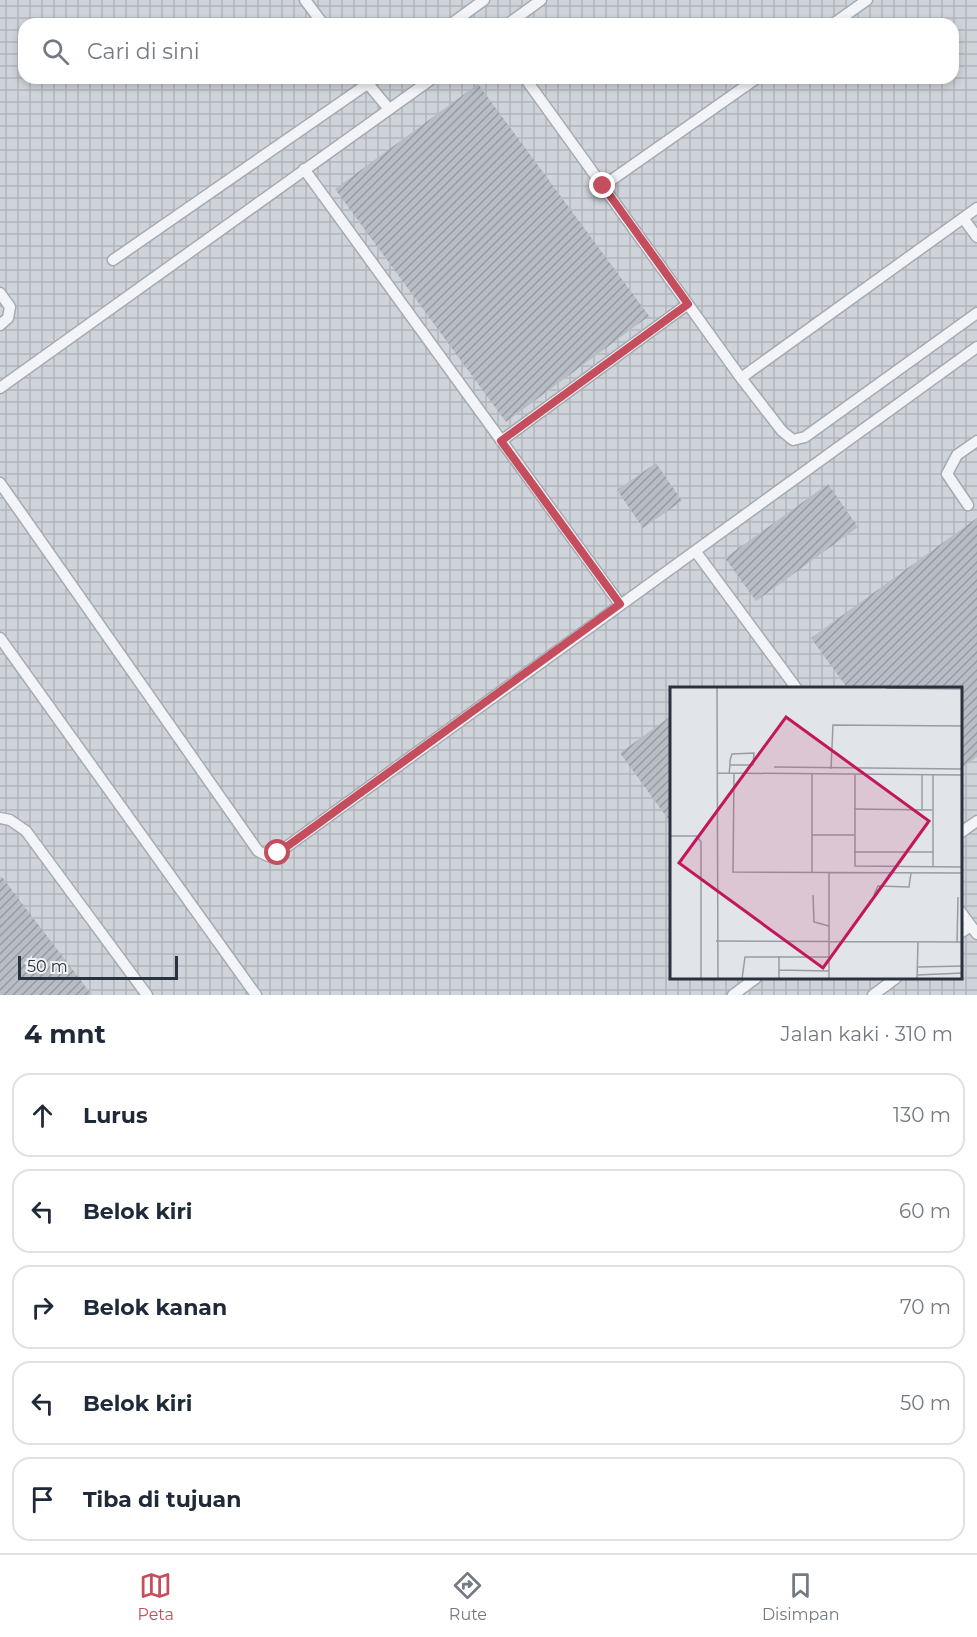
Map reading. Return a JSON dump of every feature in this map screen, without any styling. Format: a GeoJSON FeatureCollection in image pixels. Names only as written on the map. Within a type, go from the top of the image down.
{"type":"FeatureCollection","features":[{"type":"Feature","properties":{"kind":"lane"},"geometry":{"type":"LineString","coordinates":[[304,0],[318,18]]}},
{"type":"Feature","properties":{"kind":"lane"},"geometry":{"type":"LineString","coordinates":[[459,18],[484,0]]}},
{"type":"Feature","properties":{"kind":"lane"},"geometry":{"type":"LineString","coordinates":[[516,18],[541,0]]}},
{"type":"Feature","properties":{"kind":"lane"},"geometry":{"type":"LineString","coordinates":[[842,18],[867,0]]}},
{"type":"Feature","properties":{"kind":"lane"},"geometry":{"type":"LineString","coordinates":[[113,260],[363,84]]}},
{"type":"Feature","properties":{"kind":"lane"},"geometry":{"type":"LineString","coordinates":[[372,84],[389,109]]}},
{"type":"Feature","properties":{"kind":"lane"},"geometry":{"type":"LineString","coordinates":[[0,388],[424,84]]}},
{"type":"Feature","properties":{"kind":"lane"},"geometry":{"type":"LineString","coordinates":[[529,84],[741,378],[782,431],[793,440],[805,437],[977,313]]}},
{"type":"Feature","properties":{"kind":"lane"},"geometry":{"type":"LineString","coordinates":[[603,186],[748,84]]}},
{"type":"Feature","properties":{"kind":"lane"},"geometry":{"type":"LineString","coordinates":[[304,169],[620,604]]}},
{"type":"Feature","properties":{"kind":"lane"},"geometry":{"type":"LineString","coordinates":[[741,378],[977,208]]}},
{"type":"Feature","properties":{"kind":"lane"},"geometry":{"type":"LineString","coordinates":[[963,218],[977,237]]}},
{"type":"Feature","properties":{"kind":"lane"},"geometry":{"type":"LineString","coordinates":[[0,293],[10,307],[8,318],[0,325]]}},
{"type":"Feature","properties":{"kind":"lane"},"geometry":{"type":"LineString","coordinates":[[501,441],[688,304]]}},
{"type":"Feature","properties":{"kind":"lane"},"geometry":{"type":"LineString","coordinates":[[0,483],[258,851],[268,856],[278,853],[977,347]]}},
{"type":"Feature","properties":{"kind":"lane"},"geometry":{"type":"LineString","coordinates":[[968,506],[947,474],[957,455],[977,441]]}},
{"type":"Feature","properties":{"kind":"lane"},"geometry":{"type":"LineString","coordinates":[[696,552],[796,687]]}},
{"type":"Feature","properties":{"kind":"lane"},"geometry":{"type":"LineString","coordinates":[[0,638],[256,995]]}},
{"type":"Feature","properties":{"kind":"lane"},"geometry":{"type":"LineString","coordinates":[[0,818],[10,820],[26,831],[147,995]]}},
{"type":"Feature","properties":{"kind":"lane"},"geometry":{"type":"LineString","coordinates":[[962,831],[977,820]]}},
{"type":"Feature","properties":{"kind":"lane"},"geometry":{"type":"LineString","coordinates":[[962,914],[974,930]]}},
{"type":"Feature","properties":{"kind":"lane"},"geometry":{"type":"LineString","coordinates":[[733,995],[753,980]]}},
{"type":"Feature","properties":{"kind":"lane"},"geometry":{"type":"LineString","coordinates":[[873,995],[893,980]]}},
{"type":"Feature","properties":{"kind":"shaded area"},"geometry":{"type":"Polygon","coordinates":[[[0,0],[977,0],[977,995],[0,995],[0,0]]]}},
{"type":"Feature","properties":{"kind":"building"},"geometry":{"type":"Polygon","coordinates":[[[478,84],[649,316],[506,422],[335,189],[478,84]]]}},
{"type":"Feature","properties":{"kind":"building"},"geometry":{"type":"Polygon","coordinates":[[[656,463],[682,501],[643,528],[617,490],[656,463]]]}},
{"type":"Feature","properties":{"kind":"building"},"geometry":{"type":"Polygon","coordinates":[[[828,484],[858,527],[756,601],[725,558],[828,484]]]}},
{"type":"Feature","properties":{"kind":"building"},"geometry":{"type":"Polygon","coordinates":[[[977,518],[977,757],[962,768],[962,687],[847,687],[811,638],[977,518]]]}},
{"type":"Feature","properties":{"kind":"building"},"geometry":{"type":"Polygon","coordinates":[[[670,717],[670,822],[620,753],[670,717]]]}},
{"type":"Feature","properties":{"kind":"building"},"geometry":{"type":"Polygon","coordinates":[[[2,877],[92,995],[0,995],[0,878],[2,877]]]}},
{"type":"Feature","properties":{"kind":"route"},"geometry":{"type":"LineString","coordinates":[[278,853],[620,604],[501,441],[688,304],[603,186]]}}]}
